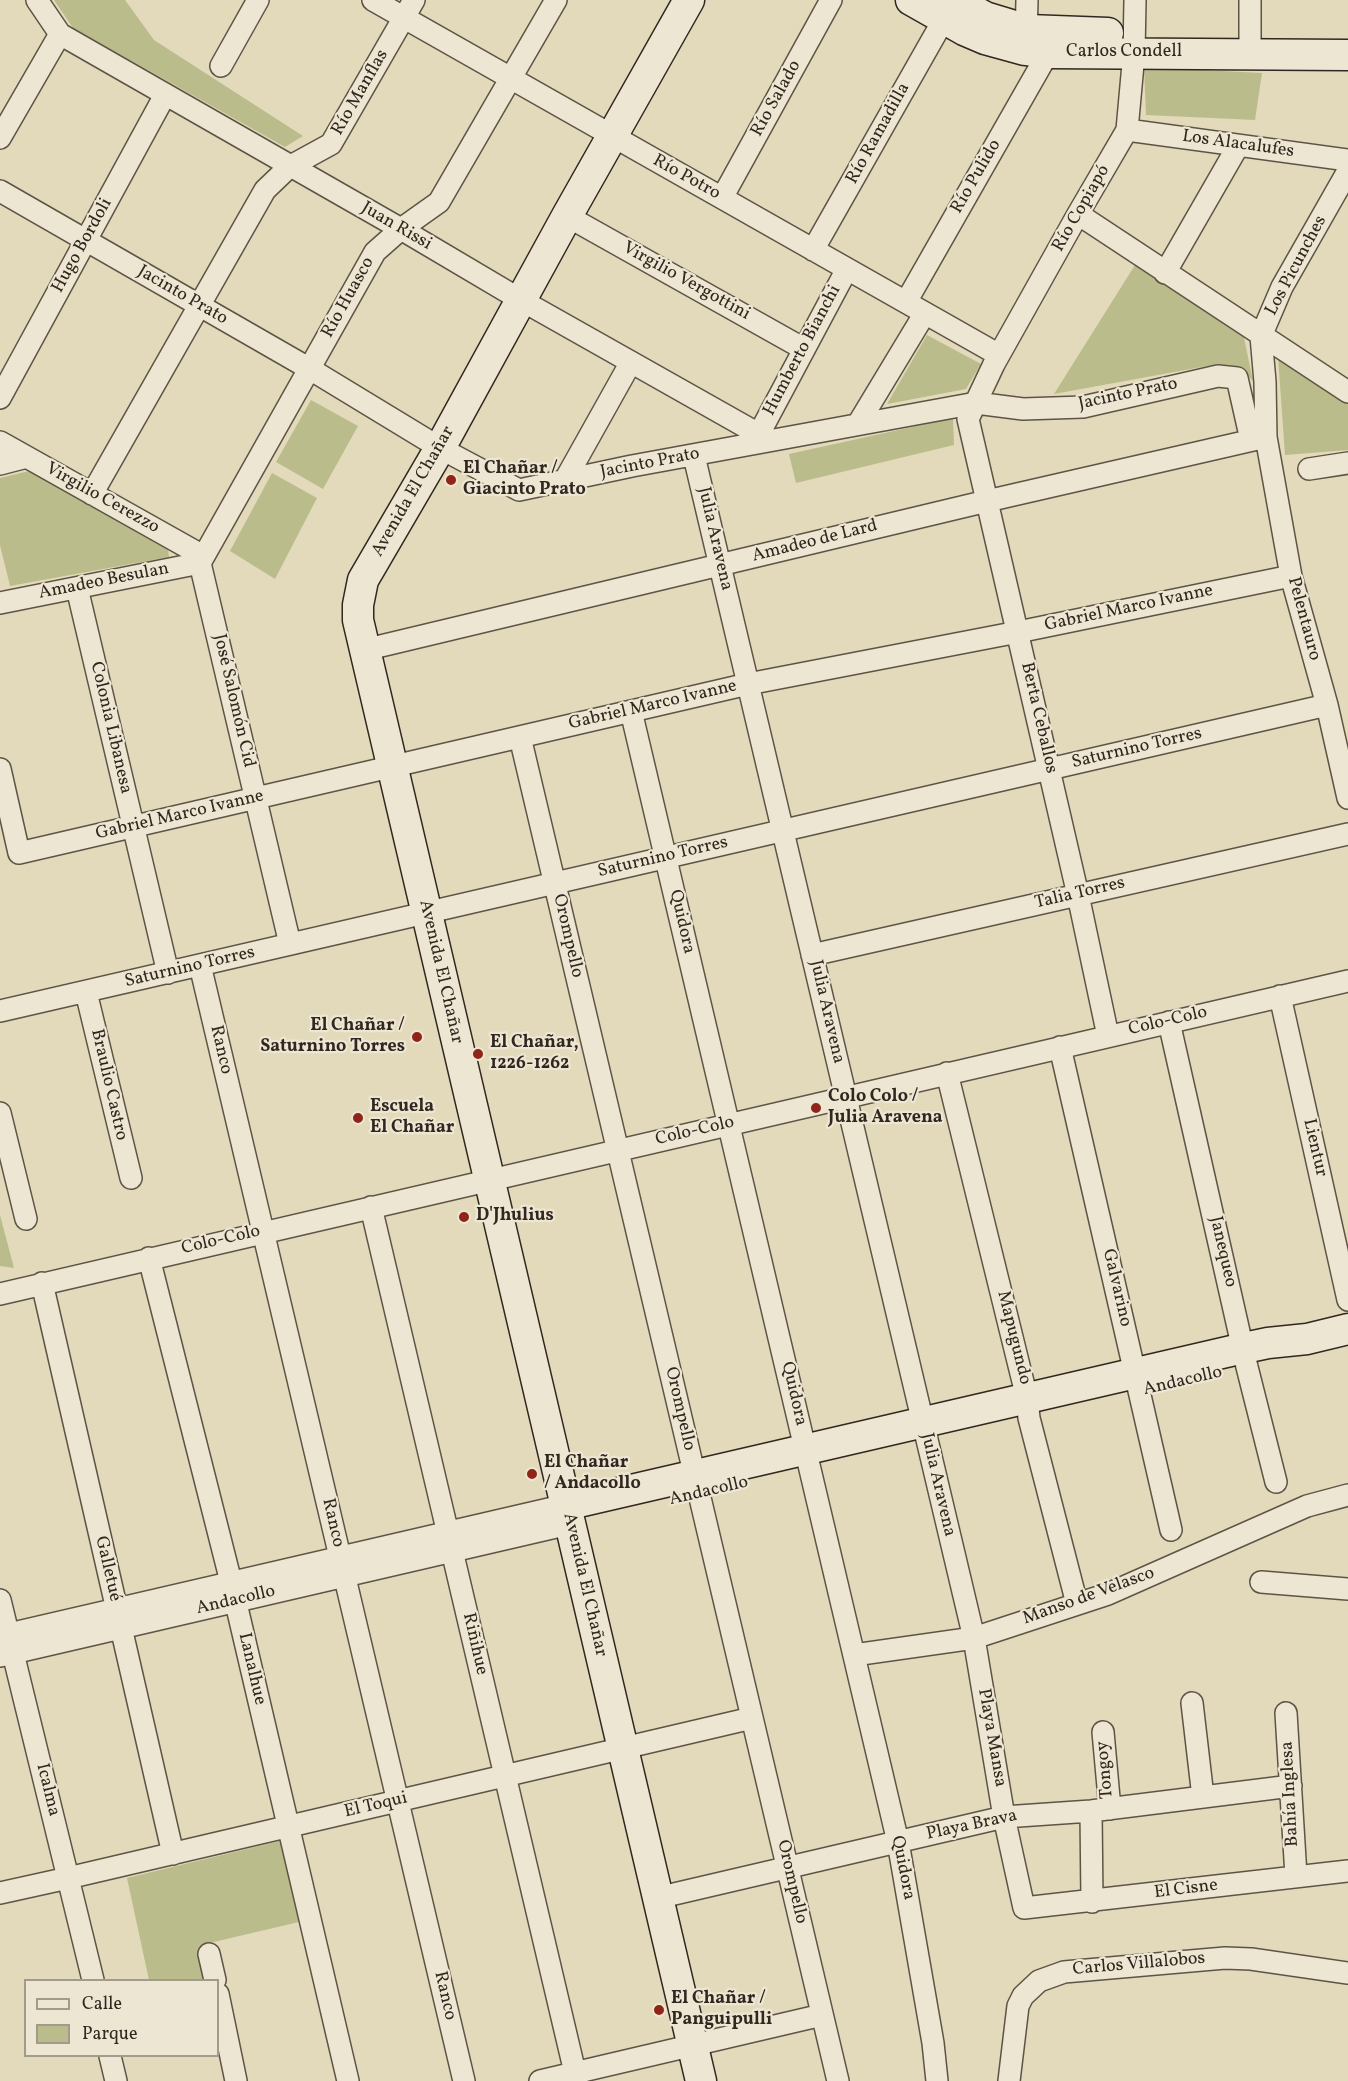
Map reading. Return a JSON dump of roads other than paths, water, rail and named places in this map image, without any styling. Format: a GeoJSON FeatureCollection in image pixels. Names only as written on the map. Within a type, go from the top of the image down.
{"type":"FeatureCollection","features":[{"type":"Feature","properties":{"kind":"street","name":"Juan Rissi"},"geometry":{"type":"LineString","coordinates":[[37,0],[60,34],[521,300],[764,437]]}},
{"type":"Feature","properties":{"kind":"street"},"geometry":{"type":"LineString","coordinates":[[220,66],[258,0]]}},
{"type":"Feature","properties":{"kind":"street","name":"Río Potro"},"geometry":{"type":"LineString","coordinates":[[373,0],[409,9],[512,78],[999,355]]}},
{"type":"Feature","properties":{"kind":"street","name":"Río Huasco"},"geometry":{"type":"LineString","coordinates":[[202,560],[375,252],[401,229],[439,202],[556,0]]}},
{"type":"Feature","properties":{"kind":"street","name":"Avenida El Chañar"},"geometry":{"type":"LineString","coordinates":[[689,0],[440,448],[363,580],[358,605],[358,620],[701,2081]]}},
{"type":"Feature","properties":{"kind":"street","name":"Río Salado"},"geometry":{"type":"LineString","coordinates":[[722,198],[831,0]]}},
{"type":"Feature","properties":{"kind":"street","name":"Carlos Condell"},"geometry":{"type":"LineString","coordinates":[[911,0],[985,16],[1034,44],[1250,44],[1348,36]]}},
{"type":"Feature","properties":{"kind":"street","name":"Río Pulido"},"geometry":{"type":"LineString","coordinates":[[906,302],[1034,44],[1028,0]]}},
{"type":"Feature","properties":{"kind":"street","name":"Río Copiapó"},"geometry":{"type":"LineString","coordinates":[[976,403],[999,355],[1127,130],[1135,0]]}},
{"type":"Feature","properties":{"kind":"street"},"geometry":{"type":"LineString","coordinates":[[1250,0],[1250,44]]}},
{"type":"Feature","properties":{"kind":"street","name":"Río Manflas"},"geometry":{"type":"LineString","coordinates":[[289,167],[331,144],[409,9]]}},
{"type":"Feature","properties":{"kind":"street","name":"Río Ramadilla"},"geometry":{"type":"LineString","coordinates":[[813,249],[949,9]]}},
{"type":"Feature","properties":{"kind":"street"},"geometry":{"type":"LineString","coordinates":[[0,138],[60,34]]}},
{"type":"Feature","properties":{"kind":"street","name":"Carlos Condell"},"geometry":{"type":"LineString","coordinates":[[1250,44],[1348,55]]}},
{"type":"Feature","properties":{"kind":"street","name":"Hugo Bordoli"},"geometry":{"type":"LineString","coordinates":[[0,398],[165,95]]}},
{"type":"Feature","properties":{"kind":"street","name":"Los Alacalufes"},"geometry":{"type":"LineString","coordinates":[[1127,130],[1348,160]]}},
{"type":"Feature","properties":{"kind":"street"},"geometry":{"type":"LineString","coordinates":[[1166,273],[1238,146]]}},
{"type":"Feature","properties":{"kind":"street"},"geometry":{"type":"LineString","coordinates":[[92,494],[265,190],[289,167]]}},
{"type":"Feature","properties":{"kind":"street","name":"Los Picunches"},"geometry":{"type":"LineString","coordinates":[[1259,439],[1265,382],[1261,336],[1282,286],[1348,171]]}},
{"type":"Feature","properties":{"kind":"street","name":"Jacinto Prato"},"geometry":{"type":"LineString","coordinates":[[0,191],[309,369],[440,448],[519,490],[694,456],[764,437],[858,424],[976,403],[1023,409],[1083,407],[1218,376],[1237,378],[1259,439]]}},
{"type":"Feature","properties":{"kind":"street"},"geometry":{"type":"LineString","coordinates":[[1078,214],[1348,392]]}},
{"type":"Feature","properties":{"kind":"street","name":"Virgilio Vergottini"},"geometry":{"type":"LineString","coordinates":[[567,216],[804,349]]}},
{"type":"Feature","properties":{"kind":"street","name":"Humberto Bianchi"},"geometry":{"type":"LineString","coordinates":[[764,437],[804,349],[847,269]]}},
{"type":"Feature","properties":{"kind":"street"},"geometry":{"type":"LineString","coordinates":[[858,424],[925,313]]}},
{"type":"Feature","properties":{"kind":"street"},"geometry":{"type":"LineString","coordinates":[[564,480],[632,363]]}},
{"type":"Feature","properties":{"kind":"street","name":"Berta Ceballos"},"geometry":{"type":"LineString","coordinates":[[976,403],[968,419],[1078,895],[1108,1036]]}},
{"type":"Feature","properties":{"kind":"street","name":"Amadeo de Lard"},"geometry":{"type":"LineString","coordinates":[[364,650],[987,501],[1259,439]]}},
{"type":"Feature","properties":{"kind":"street","name":"Pelentauro"},"geometry":{"type":"LineString","coordinates":[[1259,439],[1291,576],[1327,705],[1341,738],[1348,798]]}},
{"type":"Feature","properties":{"kind":"street","name":"Virgilio Cerezzo"},"geometry":{"type":"LineString","coordinates":[[0,442],[202,560]]}},
{"type":"Feature","properties":{"kind":"street","name":"Julia Aravena"},"geometry":{"type":"LineString","coordinates":[[694,456],[974,1638]]}},
{"type":"Feature","properties":{"kind":"street"},"geometry":{"type":"LineString","coordinates":[[0,464],[27,457]]}},
{"type":"Feature","properties":{"kind":"street"},"geometry":{"type":"LineString","coordinates":[[1309,470],[1348,463]]}},
{"type":"Feature","properties":{"kind":"street","name":"Amadeo Besulan"},"geometry":{"type":"LineString","coordinates":[[0,603],[202,560]]}},
{"type":"Feature","properties":{"kind":"street","name":"José Salomón Cid"},"geometry":{"type":"LineString","coordinates":[[202,560],[290,944]]}},
{"type":"Feature","properties":{"kind":"street","name":"Gabriel Marco Ivanne"},"geometry":{"type":"LineString","coordinates":[[0,769],[19,853],[748,684],[1291,576]]}},
{"type":"Feature","properties":{"kind":"street","name":"Colonia Libanesa"},"geometry":{"type":"LineString","coordinates":[[77,588],[168,973]]}},
{"type":"Feature","properties":{"kind":"street","name":"Saturnino Torres"},"geometry":{"type":"LineString","coordinates":[[0,1011],[1327,705]]}},
{"type":"Feature","properties":{"kind":"street","name":"Quidora"},"geometry":{"type":"LineString","coordinates":[[631,711],[898,1842],[933,2043],[937,2081]]}},
{"type":"Feature","properties":{"kind":"street","name":"Orompello"},"geometry":{"type":"LineString","coordinates":[[520,737],[838,2081]]}},
{"type":"Feature","properties":{"kind":"street","name":"Talia Torres"},"geometry":{"type":"LineString","coordinates":[[812,955],[1348,834]]}},
{"type":"Feature","properties":{"kind":"street","name":"Ranco"},"geometry":{"type":"LineString","coordinates":[[200,965],[464,2081]]}},
{"type":"Feature","properties":{"kind":"street","name":"Colo-Colo"},"geometry":{"type":"LineString","coordinates":[[0,1294],[1348,981]]}},
{"type":"Feature","properties":{"kind":"street","name":"Braulio Castro"},"geometry":{"type":"LineString","coordinates":[[86,992],[130,1178]]}},
{"type":"Feature","properties":{"kind":"street","name":"Lientur"},"geometry":{"type":"LineString","coordinates":[[1280,996],[1348,1300]]}},
{"type":"Feature","properties":{"kind":"street","name":"Janequeo"},"geometry":{"type":"LineString","coordinates":[[1169,1022],[1276,1482]]}},
{"type":"Feature","properties":{"kind":"street","name":"Galvarino"},"geometry":{"type":"LineString","coordinates":[[1060,1047],[1171,1530]]}},
{"type":"Feature","properties":{"kind":"street","name":"Mapugundo"},"geometry":{"type":"LineString","coordinates":[[947,1073],[1077,1604]]}},
{"type":"Feature","properties":{"kind":"street"},"geometry":{"type":"LineString","coordinates":[[0,1113],[26,1219]]}},
{"type":"Feature","properties":{"kind":"street","name":"Riñihue"},"geometry":{"type":"LineString","coordinates":[[371,1207],[576,2077]]}},
{"type":"Feature","properties":{"kind":"street","name":"Lanalhue"},"geometry":{"type":"LineString","coordinates":[[149,1258],[234,1592],[348,2081]]}},
{"type":"Feature","properties":{"kind":"street","name":"Colo-Colo"},"geometry":{"type":"LineString","coordinates":[[0,1277],[42,1283]]}},
{"type":"Feature","properties":{"kind":"street","name":"Galletué"},"geometry":{"type":"LineString","coordinates":[[42,1283],[173,1854]]}},
{"type":"Feature","properties":{"kind":"street","name":"Andacollo"},"geometry":{"type":"LineString","coordinates":[[5,1644],[1246,1358],[1268,1343],[1307,1339],[1348,1329]]}},
{"type":"Feature","properties":{"kind":"street","name":"Manso de Velasco"},"geometry":{"type":"LineString","coordinates":[[854,1655],[974,1638],[1108,1594],[1307,1506],[1348,1494]]}},
{"type":"Feature","properties":{"kind":"street"},"geometry":{"type":"LineString","coordinates":[[1261,1581],[1348,1589]]}},
{"type":"Feature","properties":{"kind":"street","name":"Icalma"},"geometry":{"type":"LineString","coordinates":[[0,1600],[5,1644],[93,1979]]}},
{"type":"Feature","properties":{"kind":"street","name":"Playa Mansa"},"geometry":{"type":"LineString","coordinates":[[974,1638],[1004,1816],[1024,1908]]}},
{"type":"Feature","properties":{"kind":"street"},"geometry":{"type":"LineString","coordinates":[[1192,1703],[1203,1797]]}},
{"type":"Feature","properties":{"kind":"street","name":"Bahía Inglesa"},"geometry":{"type":"LineString","coordinates":[[1286,1713],[1296,1876]]}},
{"type":"Feature","properties":{"kind":"street","name":"El Toqui"},"geometry":{"type":"LineString","coordinates":[[0,1893],[752,1718]]}},
{"type":"Feature","properties":{"kind":"street","name":"Tongoy"},"geometry":{"type":"LineString","coordinates":[[1092,1902],[1100,1810],[1102,1732]]}},
{"type":"Feature","properties":{"kind":"street","name":"Playa Brava"},"geometry":{"type":"LineString","coordinates":[[657,1898],[1004,1816],[1100,1810],[1291,1786]]}},
{"type":"Feature","properties":{"kind":"street","name":"El Cisne"},"geometry":{"type":"LineString","coordinates":[[1024,1908],[1348,1871]]}},
{"type":"Feature","properties":{"kind":"street"},"geometry":{"type":"LineString","coordinates":[[209,1954],[215,1979]]}},
{"type":"Feature","properties":{"kind":"street","name":"Carlos Villalobos"},"geometry":{"type":"LineString","coordinates":[[1009,2081],[1018,2006],[1023,1996],[1040,1981],[1064,1972],[1226,1958],[1251,1959],[1348,1973]]}},
{"type":"Feature","properties":{"kind":"street"},"geometry":{"type":"LineString","coordinates":[[219,1999],[236,2081]]}},
{"type":"Feature","properties":{"kind":"street"},"geometry":{"type":"LineString","coordinates":[[540,2081],[576,2077],[692,2044],[822,2015]]}},
{"type":"Feature","properties":{"kind":"street"},"geometry":{"type":"LineString","coordinates":[[110,2057],[116,2081]]}},
{"type":"Feature","properties":{"kind":"place","name":"El Chañar / Giacinto Prato"},"geometry":{"type":"Point","coordinates":[451,480]}},
{"type":"Feature","properties":{"kind":"place","name":"El Chañar / Saturnino Torres"},"geometry":{"type":"Point","coordinates":[417,1037]}},
{"type":"Feature","properties":{"kind":"place","name":"El Chañar, 1226-1262"},"geometry":{"type":"Point","coordinates":[478,1054]}},
{"type":"Feature","properties":{"kind":"place","name":"Colo Colo / Julia Aravena"},"geometry":{"type":"Point","coordinates":[816,1108]}},
{"type":"Feature","properties":{"kind":"place","name":"Escuela El Chañar"},"geometry":{"type":"Point","coordinates":[358,1118]}},
{"type":"Feature","properties":{"kind":"place","name":"D'Jhulius"},"geometry":{"type":"Point","coordinates":[464,1217]}},
{"type":"Feature","properties":{"kind":"place","name":"El Chañar / Andacollo"},"geometry":{"type":"Point","coordinates":[532,1474]}},
{"type":"Feature","properties":{"kind":"place","name":"El Chañar / Panguipulli"},"geometry":{"type":"Point","coordinates":[659,2010]}}]}
